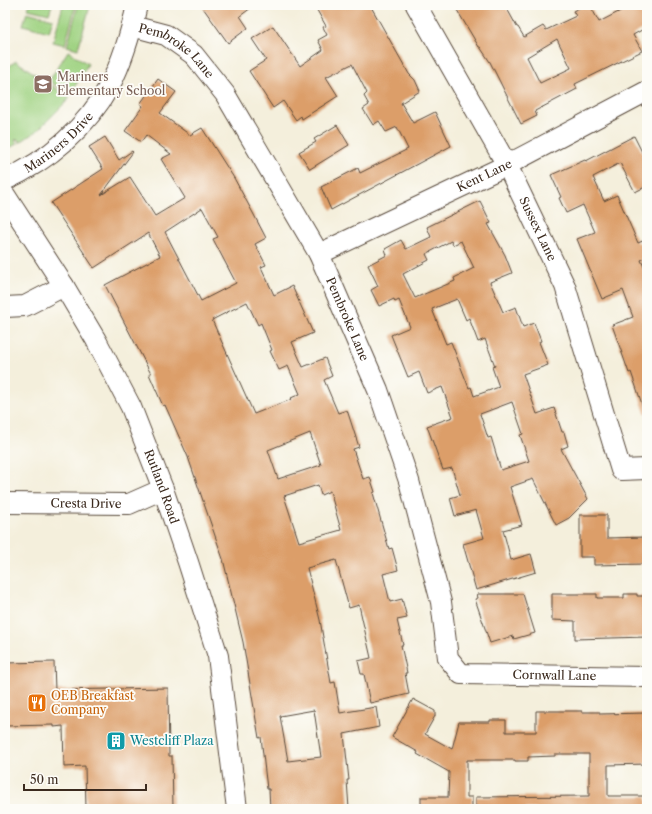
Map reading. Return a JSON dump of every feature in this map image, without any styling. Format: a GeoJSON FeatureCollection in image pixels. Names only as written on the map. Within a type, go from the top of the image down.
{"type":"FeatureCollection","features":[{"type":"Feature","properties":{"kind":"street","name":"Mariners Drive"},"geometry":{"type":"LineString","coordinates":[[5,180],[31,166],[63,143],[95,108],[103,97],[122,59],[138,5]]}},
{"type":"Feature","properties":{"kind":"street","name":"Sussex Lane"},"geometry":{"type":"LineString","coordinates":[[416,5],[507,165],[565,286],[621,470],[647,469]]}},
{"type":"Feature","properties":{"kind":"street","name":"Pembroke Lane"},"geometry":{"type":"LineString","coordinates":[[132,26],[166,35],[194,55],[225,94],[319,254],[378,390],[409,481],[441,602],[448,658],[461,674]]}},
{"type":"Feature","properties":{"kind":"street","name":"Kent Lane"},"geometry":{"type":"LineString","coordinates":[[319,254],[507,165],[647,91]]}},
{"type":"Feature","properties":{"kind":"street","name":"Rutland Road"},"geometry":{"type":"LineString","coordinates":[[5,195],[64,286],[96,340],[131,407],[163,489],[218,656],[237,809]]}},
{"type":"Feature","properties":{"kind":"street"},"geometry":{"type":"LineString","coordinates":[[5,307],[25,306],[64,286]]}},
{"type":"Feature","properties":{"kind":"street","name":"Cresta Drive"},"geometry":{"type":"LineString","coordinates":[[5,503],[129,504],[163,489]]}},
{"type":"Feature","properties":{"kind":"street","name":"Cornwall Lane"},"geometry":{"type":"LineString","coordinates":[[461,674],[647,677]]}},
{"type":"Feature","properties":{"kind":"green space"},"geometry":{"type":"Polygon","coordinates":[[[29,5],[52,5],[49,14],[28,9],[29,5]]]}},
{"type":"Feature","properties":{"kind":"green space"},"geometry":{"type":"Polygon","coordinates":[[[63,5],[76,5],[65,45],[53,42],[63,5]]]}},
{"type":"Feature","properties":{"kind":"green space"},"geometry":{"type":"Polygon","coordinates":[[[78,5],[90,6],[78,49],[67,46],[78,5]]]}},
{"type":"Feature","properties":{"kind":"green space"},"geometry":{"type":"Polygon","coordinates":[[[27,12],[53,19],[49,32],[23,25],[27,12]]]}},
{"type":"Feature","properties":{"kind":"green space"},"geometry":{"type":"Polygon","coordinates":[[[68,51],[88,64],[70,95],[49,81],[68,51]]]}},
{"type":"Feature","properties":{"kind":"green space"},"geometry":{"type":"Polygon","coordinates":[[[16,61],[70,98],[38,130],[19,143],[18,139],[15,140],[17,144],[5,150],[5,69],[16,61]]]}},
{"type":"Feature","properties":{"kind":"building"},"geometry":{"type":"Polygon","coordinates":[[[201,5],[255,5],[240,16],[248,28],[228,43],[201,5]]]}},
{"type":"Feature","properties":{"kind":"building"},"geometry":{"type":"Polygon","coordinates":[[[314,5],[370,5],[409,74],[415,80],[420,91],[401,103],[413,123],[435,112],[451,146],[331,210],[321,187],[358,168],[360,173],[408,149],[397,127],[386,132],[379,121],[373,125],[363,109],[369,105],[364,96],[367,93],[352,64],[326,77],[338,96],[302,119],[301,116],[296,120],[283,101],[273,108],[249,71],[266,60],[252,39],[273,26],[300,66],[323,50],[318,40],[327,35],[323,27],[326,26],[314,5]]]}},
{"type":"Feature","properties":{"kind":"building"},"geometry":{"type":"Polygon","coordinates":[[[454,5],[505,5],[524,37],[543,26],[546,30],[576,16],[573,11],[585,5],[590,5],[599,22],[632,5],[643,5],[647,14],[647,27],[633,35],[642,51],[575,84],[577,89],[535,111],[537,116],[521,124],[490,62],[479,47],[454,5]],[[557,39],[527,57],[540,83],[571,68],[557,39]]]}},
{"type":"Feature","properties":{"kind":"building"},"geometry":{"type":"Polygon","coordinates":[[[158,79],[176,92],[160,113],[190,135],[202,128],[234,178],[266,238],[255,244],[266,265],[261,267],[274,295],[292,286],[313,333],[292,342],[303,367],[325,358],[332,376],[324,380],[338,413],[347,410],[359,447],[353,449],[363,479],[370,477],[389,549],[392,548],[398,570],[383,574],[390,602],[402,599],[407,618],[397,620],[403,645],[401,645],[407,673],[405,673],[409,694],[370,703],[364,674],[361,674],[358,661],[371,658],[359,605],[349,608],[336,560],[307,568],[320,620],[331,683],[335,682],[340,713],[376,707],[379,727],[344,734],[349,780],[347,780],[349,809],[270,809],[269,789],[267,789],[261,737],[259,738],[243,642],[223,559],[188,457],[165,405],[163,406],[149,374],[151,374],[105,285],[160,256],[148,233],[94,268],[51,203],[103,169],[89,147],[105,137],[119,160],[132,151],[133,152],[101,195],[130,177],[155,216],[185,198],[161,159],[171,154],[146,135],[141,142],[125,131],[143,106],[140,104],[158,79]],[[202,208],[165,232],[201,301],[236,283],[213,239],[218,237],[202,208]],[[247,302],[212,320],[254,414],[292,399],[291,398],[300,394],[288,366],[279,370],[270,351],[272,350],[261,323],[258,325],[247,302]],[[310,433],[268,450],[278,479],[321,465],[310,433]],[[318,485],[284,496],[299,542],[341,530],[330,491],[321,495],[318,485]],[[314,710],[280,716],[288,761],[321,757],[314,710]]]}},
{"type":"Feature","properties":{"kind":"building"},"geometry":{"type":"Polygon","coordinates":[[[337,125],[349,145],[310,169],[299,152],[316,142],[314,139],[337,125]]]}},
{"type":"Feature","properties":{"kind":"building"},"geometry":{"type":"Polygon","coordinates":[[[634,136],[647,162],[647,186],[635,192],[620,163],[593,177],[604,201],[617,195],[638,243],[647,239],[647,257],[641,260],[647,274],[647,413],[645,413],[631,372],[629,373],[612,325],[633,317],[623,290],[602,299],[577,239],[595,232],[583,205],[566,213],[559,198],[561,197],[551,175],[585,160],[586,161],[634,136]]]}},
{"type":"Feature","properties":{"kind":"building"},"geometry":{"type":"Polygon","coordinates":[[[480,201],[491,223],[488,224],[505,255],[512,273],[490,282],[503,312],[516,307],[523,327],[534,323],[541,341],[539,342],[548,365],[523,374],[537,414],[554,408],[568,446],[561,449],[588,499],[569,518],[556,525],[533,479],[510,487],[522,525],[503,530],[511,560],[531,554],[536,572],[476,590],[463,544],[484,538],[476,510],[455,516],[450,498],[460,495],[452,468],[443,470],[427,426],[453,417],[442,387],[427,393],[419,372],[408,377],[391,335],[410,327],[399,300],[395,302],[394,299],[379,306],[371,290],[378,286],[368,265],[387,255],[385,249],[401,240],[406,249],[431,237],[427,227],[480,201]],[[451,241],[426,254],[429,260],[403,274],[415,298],[455,281],[454,278],[474,268],[461,241],[453,245],[451,241]],[[457,299],[432,309],[446,344],[451,342],[469,388],[471,387],[474,396],[499,387],[492,367],[495,366],[485,339],[478,342],[469,318],[466,320],[457,299]],[[512,402],[480,414],[488,438],[491,437],[501,470],[529,461],[520,435],[523,434],[512,402]]]}},
{"type":"Feature","properties":{"kind":"building"},"geometry":{"type":"Polygon","coordinates":[[[580,515],[607,515],[607,538],[647,537],[647,564],[594,565],[594,557],[580,557],[580,515]]]}},
{"type":"Feature","properties":{"kind":"building"},"geometry":{"type":"Polygon","coordinates":[[[477,594],[523,594],[535,633],[514,639],[513,636],[490,643],[475,599],[478,598],[477,594]]]}},
{"type":"Feature","properties":{"kind":"building"},"geometry":{"type":"Polygon","coordinates":[[[552,594],[597,594],[597,598],[624,598],[624,594],[647,596],[647,637],[575,639],[575,621],[552,620],[552,594]]]}},
{"type":"Feature","properties":{"kind":"building","name":"Westcliff Plaza"},"geometry":{"type":"Polygon","coordinates":[[[54,662],[55,690],[168,688],[169,756],[172,756],[173,809],[86,809],[85,766],[64,767],[63,726],[5,726],[5,663],[54,662]]]}},
{"type":"Feature","properties":{"kind":"building"},"geometry":{"type":"Polygon","coordinates":[[[413,699],[435,711],[435,716],[425,734],[452,749],[459,722],[490,722],[490,720],[506,720],[506,732],[536,732],[536,711],[582,711],[600,712],[600,714],[647,713],[647,764],[608,765],[608,796],[647,796],[647,809],[476,809],[476,797],[589,796],[589,754],[555,754],[555,756],[528,757],[528,761],[467,760],[467,797],[472,797],[472,809],[421,809],[421,797],[448,797],[449,772],[417,754],[418,752],[392,737],[413,699]]]}},
{"type":"Feature","properties":{"kind":"place","name":"Mariners Elementary School"},"geometry":{"type":"Point","coordinates":[43,84]}},
{"type":"Feature","properties":{"kind":"place","name":"OEB Breakfast Company"},"geometry":{"type":"Point","coordinates":[37,703]}},
{"type":"Feature","properties":{"kind":"place","name":"Westcliff Plaza"},"geometry":{"type":"Point","coordinates":[116,741]}}]}
